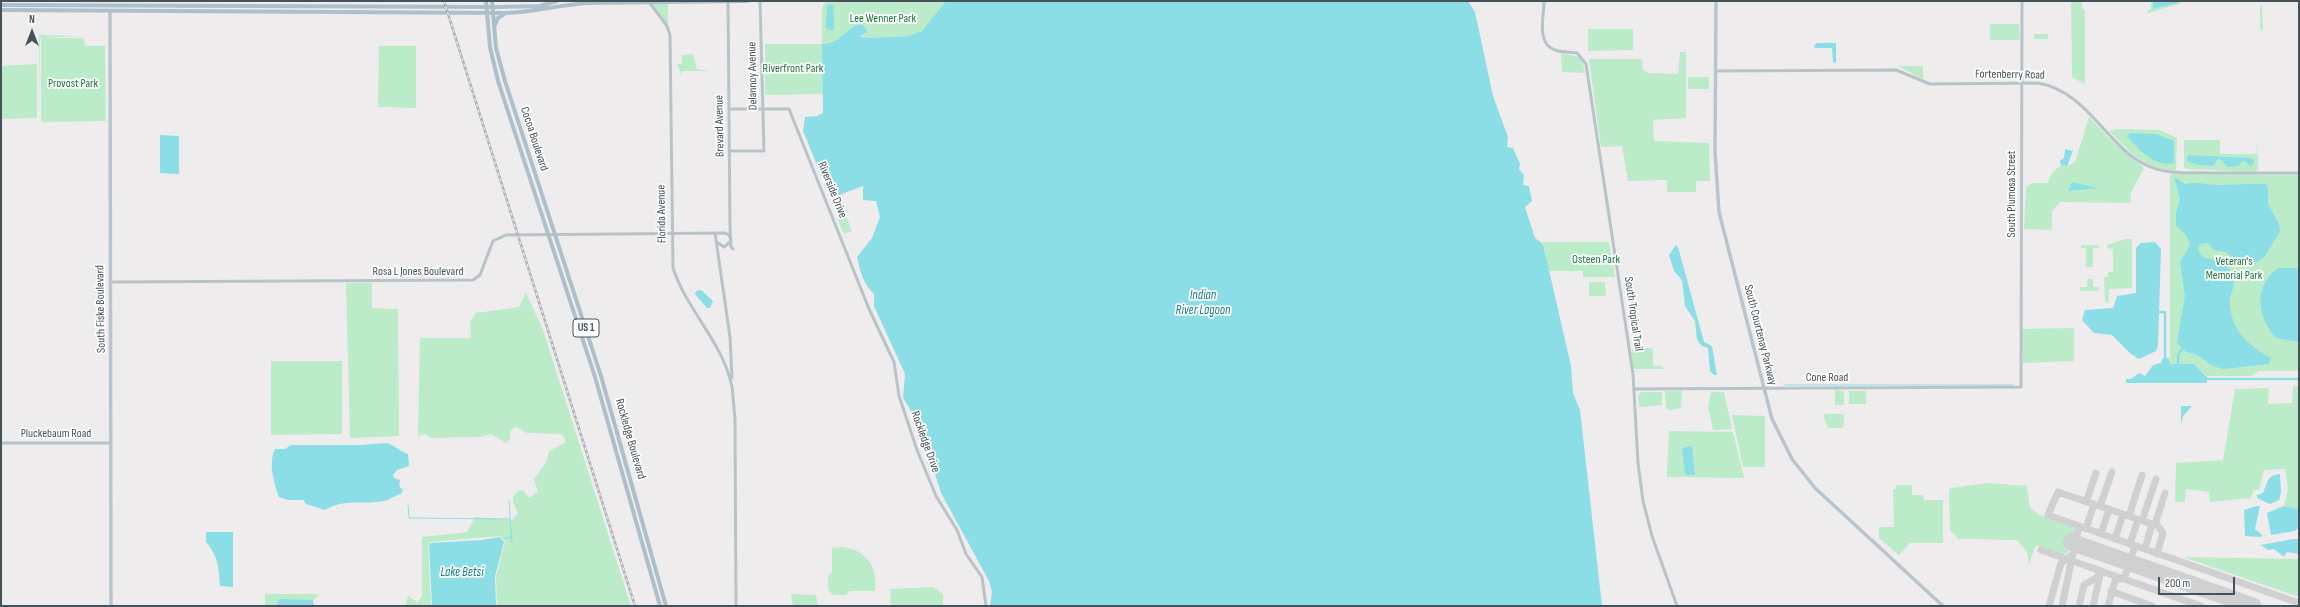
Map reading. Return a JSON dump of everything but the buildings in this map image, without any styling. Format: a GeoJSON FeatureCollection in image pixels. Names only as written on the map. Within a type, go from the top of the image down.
{"type":"FeatureCollection","features":[{"type":"Feature","properties":{"kind":"main road","name":"Cocoa Boulevard"},"geometry":{"type":"LineString","coordinates":[[486,1],[491,52],[505,102],[563,280]]}},
{"type":"Feature","properties":{"kind":"main road","name":"Cocoa Boulevard"},"geometry":{"type":"LineString","coordinates":[[492,1],[498,57],[532,167],[570,280]]}},
{"type":"Feature","properties":{"kind":"main road"},"geometry":{"type":"LineString","coordinates":[[1,5],[24,5],[38,3],[109,3],[347,7],[492,7],[540,6],[557,1]]}},
{"type":"Feature","properties":{"kind":"main road"},"geometry":{"type":"LineString","coordinates":[[1,10],[506,13],[535,12],[571,4],[747,1]]}},
{"type":"Feature","properties":{"kind":"main road","name":"South Courtenay Parkway"},"geometry":{"type":"LineString","coordinates":[[1716,1],[1715,162],[1720,216],[1763,387],[1776,431],[1804,477],[1943,606]]}},
{"type":"Feature","properties":{"kind":"main road"},"geometry":{"type":"LineString","coordinates":[[313,12],[344,9],[347,7]]}},
{"type":"Feature","properties":{"kind":"main road"},"geometry":{"type":"LineString","coordinates":[[348,12],[379,7]]}},
{"type":"Feature","properties":{"kind":"main road","name":"South Fiske Boulevard"},"geometry":{"type":"LineString","coordinates":[[110,11],[111,606]]}},
{"type":"Feature","properties":{"kind":"main road"},"geometry":{"type":"LineString","coordinates":[[494,29],[498,18],[506,13]]}},
{"type":"Feature","properties":{"kind":"main road"},"geometry":{"type":"LineString","coordinates":[[505,102],[514,109]]}},
{"type":"Feature","properties":{"kind":"main road"},"geometry":{"type":"LineString","coordinates":[[519,146],[527,150]]}},
{"type":"Feature","properties":{"kind":"main road"},"geometry":{"type":"LineString","coordinates":[[524,162],[532,167]]}},
{"type":"Feature","properties":{"kind":"main road","name":"Rockledge Boulevard"},"geometry":{"type":"LineString","coordinates":[[563,280],[615,448],[660,606]]}},
{"type":"Feature","properties":{"kind":"main road","name":"Rockledge Boulevard"},"geometry":{"type":"LineString","coordinates":[[570,280],[624,456],[666,606]]}},
{"type":"Feature","properties":{"kind":"main road"},"geometry":{"type":"LineString","coordinates":[[570,299],[578,306]]}},
{"type":"Feature","properties":{"kind":"main road"},"geometry":{"type":"LineString","coordinates":[[615,448],[624,456]]}},
{"type":"Feature","properties":{"kind":"main road"},"geometry":{"type":"LineString","coordinates":[[654,586],[663,594]]}},
{"type":"Feature","properties":{"kind":"street"},"geometry":{"type":"LineString","coordinates":[[24,5],[28,1]]}},
{"type":"Feature","properties":{"kind":"street","name":"Brevard Avenue"},"geometry":{"type":"LineString","coordinates":[[725,247],[733,249],[730,241],[728,1]]}},
{"type":"Feature","properties":{"kind":"street","name":"Delannoy Avenue"},"geometry":{"type":"LineString","coordinates":[[729,151],[764,151],[760,1]]}},
{"type":"Feature","properties":{"kind":"street","name":"South Tropical Trail"},"geometry":{"type":"LineString","coordinates":[[1544,1],[1543,31],[1547,44],[1554,50],[1577,53],[1586,64],[1634,389],[1638,457],[1643,501],[1652,536],[1677,606]]}},
{"type":"Feature","properties":{"kind":"street","name":"South Plumosa Street"},"geometry":{"type":"LineString","coordinates":[[2021,387],[2022,1]]}},
{"type":"Feature","properties":{"kind":"street","name":"Florida Avenue"},"geometry":{"type":"LineString","coordinates":[[648,2],[667,26],[670,39],[672,258],[677,279],[684,295],[707,329],[726,364],[732,387]]}},
{"type":"Feature","properties":{"kind":"street"},"geometry":{"type":"LineString","coordinates":[[38,3],[38,11]]}},
{"type":"Feature","properties":{"kind":"street"},"geometry":{"type":"LineString","coordinates":[[109,3],[110,11]]}},
{"type":"Feature","properties":{"kind":"street","name":"Fortenberry Road"},"geometry":{"type":"LineString","coordinates":[[1716,71],[1896,70],[1930,84],[2022,83],[2052,86],[2064,92],[2080,104],[2130,154],[2157,170],[2180,172],[2299,173]]}},
{"type":"Feature","properties":{"kind":"street"},"geometry":{"type":"LineString","coordinates":[[729,109],[762,109]]}},
{"type":"Feature","properties":{"kind":"street","name":"Riverside Drive"},"geometry":{"type":"LineString","coordinates":[[762,109],[790,109],[858,279]]}},
{"type":"Feature","properties":{"kind":"street"},"geometry":{"type":"LineString","coordinates":[[717,241],[718,236],[730,228]]}},
{"type":"Feature","properties":{"kind":"street"},"geometry":{"type":"LineString","coordinates":[[715,233],[732,357],[732,387],[735,419],[736,606]]}},
{"type":"Feature","properties":{"kind":"street"},"geometry":{"type":"LineString","coordinates":[[718,253],[730,241],[729,235],[724,233]]}},
{"type":"Feature","properties":{"kind":"street","name":"Rosa L Jones Boulevard"},"geometry":{"type":"LineString","coordinates":[[110,282],[474,280],[480,276],[489,248],[498,237],[506,235],[724,233]]}},
{"type":"Feature","properties":{"kind":"street"},"geometry":{"type":"LineString","coordinates":[[717,241],[725,247]]}},
{"type":"Feature","properties":{"kind":"street","name":"Rockledge Drive"},"geometry":{"type":"LineString","coordinates":[[858,279],[879,332],[894,362],[899,396],[917,450],[936,496],[957,530],[966,554],[982,577],[986,606]]}},
{"type":"Feature","properties":{"kind":"street"},"geometry":{"type":"LineString","coordinates":[[726,364],[732,357]]}},
{"type":"Feature","properties":{"kind":"street","name":"Cone Road"},"geometry":{"type":"LineString","coordinates":[[1634,389],[1763,387],[2021,387]]}},
{"type":"Feature","properties":{"kind":"street","name":"Pluckebaum Road"},"geometry":{"type":"LineString","coordinates":[[1,443],[111,443]]}},
{"type":"Feature","properties":{"kind":"green space","name":"Lee Wenner Park"},"geometry":{"type":"Polygon","coordinates":[[[946,1],[922,31],[908,36],[864,38],[860,36],[867,33],[856,25],[836,40],[822,44],[822,8],[825,2],[946,1]]]}},
{"type":"Feature","properties":{"kind":"green space"},"geometry":{"type":"Polygon","coordinates":[[[2071,1],[2082,1],[2082,8],[2085,11],[2085,84],[2072,77],[2071,1]]]}},
{"type":"Feature","properties":{"kind":"green space"},"geometry":{"type":"Polygon","coordinates":[[[2151,1],[2180,1],[2180,4],[2148,13],[2147,11],[2151,9],[2151,1]]]}},
{"type":"Feature","properties":{"kind":"green space"},"geometry":{"type":"Polygon","coordinates":[[[668,3],[668,24],[667,24],[651,4],[668,3]]]}},
{"type":"Feature","properties":{"kind":"green space"},"geometry":{"type":"Polygon","coordinates":[[[2262,5],[2262,31],[2260,29],[2260,7],[2262,5]]]}},
{"type":"Feature","properties":{"kind":"green space"},"geometry":{"type":"Polygon","coordinates":[[[1990,24],[2019,24],[2020,40],[1990,40],[1990,24]]]}},
{"type":"Feature","properties":{"kind":"green space"},"geometry":{"type":"Polygon","coordinates":[[[1588,29],[1633,29],[1633,50],[1588,51],[1588,29]]]}},
{"type":"Feature","properties":{"kind":"green space"},"geometry":{"type":"Polygon","coordinates":[[[2034,34],[2048,34],[2048,39],[2034,39],[2034,34]]]}},
{"type":"Feature","properties":{"kind":"green space"},"geometry":{"type":"Polygon","coordinates":[[[39,35],[84,36],[40,38],[40,122],[39,35]]]}},
{"type":"Feature","properties":{"kind":"green space","name":"Provost Park"},"geometry":{"type":"Polygon","coordinates":[[[41,38],[84,38],[85,46],[105,46],[106,121],[41,122],[41,38]]]}},
{"type":"Feature","properties":{"kind":"green space","name":"Riverfront Park"},"geometry":{"type":"Polygon","coordinates":[[[765,44],[822,44],[823,94],[765,95],[765,44]]]}},
{"type":"Feature","properties":{"kind":"green space"},"geometry":{"type":"Polygon","coordinates":[[[379,46],[416,46],[416,108],[378,107],[379,46]]]}},
{"type":"Feature","properties":{"kind":"green space"},"geometry":{"type":"Polygon","coordinates":[[[1680,52],[1686,52],[1686,118],[1653,120],[1654,141],[1709,143],[1710,181],[1696,181],[1696,192],[1667,192],[1667,180],[1628,181],[1622,146],[1601,147],[1589,59],[1642,59],[1643,70],[1649,73],[1678,74],[1680,52]]]}},
{"type":"Feature","properties":{"kind":"green space"},"geometry":{"type":"Polygon","coordinates":[[[1561,53],[1580,57],[1585,73],[1562,72],[1561,53]]]}},
{"type":"Feature","properties":{"kind":"green space"},"geometry":{"type":"Polygon","coordinates":[[[693,54],[697,69],[709,71],[682,71],[682,76],[677,64],[682,64],[682,55],[693,54]]]}},
{"type":"Feature","properties":{"kind":"green space"},"geometry":{"type":"Polygon","coordinates":[[[37,64],[37,118],[1,119],[1,66],[37,64]]]}},
{"type":"Feature","properties":{"kind":"green space"},"geometry":{"type":"Polygon","coordinates":[[[1898,66],[1923,66],[1923,79],[1898,66]]]}},
{"type":"Feature","properties":{"kind":"green space"},"geometry":{"type":"Polygon","coordinates":[[[1688,77],[1709,77],[1709,89],[1688,89],[1688,77]]]}},
{"type":"Feature","properties":{"kind":"green space"},"geometry":{"type":"Polygon","coordinates":[[[2089,117],[2113,142],[2144,168],[2131,192],[2130,203],[2060,202],[2052,211],[2052,230],[2024,229],[2026,187],[2033,183],[2047,183],[2052,173],[2061,165],[2067,166],[2075,162],[2089,117]]]}},
{"type":"Feature","properties":{"kind":"green space"},"geometry":{"type":"Polygon","coordinates":[[[2119,129],[2160,130],[2177,138],[2176,170],[2156,168],[2139,159],[2109,131],[2119,129]]]}},
{"type":"Feature","properties":{"kind":"green space"},"geometry":{"type":"Polygon","coordinates":[[[2184,140],[2220,140],[2220,154],[2257,154],[2258,142],[2258,170],[2255,172],[2187,169],[2184,167],[2184,140]]]}},
{"type":"Feature","properties":{"kind":"green space","name":"Veteran's Memorial Park"},"geometry":{"type":"Polygon","coordinates":[[[2170,174],[2299,175],[2299,371],[2259,371],[2251,376],[2207,376],[2194,364],[2170,364],[2170,174]]]}},
{"type":"Feature","properties":{"kind":"green space"},"geometry":{"type":"Polygon","coordinates":[[[846,215],[852,231],[844,234],[837,218],[846,215]]]}},
{"type":"Feature","properties":{"kind":"green space"},"geometry":{"type":"Polygon","coordinates":[[[2125,239],[2132,239],[2132,288],[2109,289],[2109,302],[2105,302],[2104,277],[2108,277],[2108,272],[2113,272],[2113,249],[2107,248],[2107,245],[2125,239]]]}},
{"type":"Feature","properties":{"kind":"green space","name":"Osteen Park"},"geometry":{"type":"Polygon","coordinates":[[[1543,242],[1609,242],[1615,277],[1583,277],[1583,271],[1549,271],[1543,242]]]}},
{"type":"Feature","properties":{"kind":"green space"},"geometry":{"type":"Polygon","coordinates":[[[2081,245],[2098,245],[2099,248],[2093,248],[2093,267],[2086,267],[2086,248],[2081,248],[2081,245]]]}},
{"type":"Feature","properties":{"kind":"green space"},"geometry":{"type":"Polygon","coordinates":[[[2087,279],[2093,279],[2093,287],[2099,287],[2098,291],[2080,291],[2080,287],[2087,287],[2087,279]]]}},
{"type":"Feature","properties":{"kind":"green space"},"geometry":{"type":"Polygon","coordinates":[[[1589,282],[1605,282],[1606,296],[1589,296],[1589,282]]]}},
{"type":"Feature","properties":{"kind":"green space"},"geometry":{"type":"Polygon","coordinates":[[[346,283],[372,283],[372,308],[398,309],[399,436],[350,438],[346,283]]]}},
{"type":"Feature","properties":{"kind":"green space"},"geometry":{"type":"Polygon","coordinates":[[[526,293],[543,330],[631,606],[497,606],[496,576],[505,542],[500,536],[430,542],[428,547],[431,606],[405,606],[408,596],[417,602],[422,597],[422,537],[467,532],[475,517],[512,520],[518,513],[513,502],[513,496],[519,490],[524,491],[529,498],[538,492],[534,479],[547,461],[549,451],[565,443],[565,438],[562,434],[527,433],[516,427],[510,431],[510,439],[506,443],[491,434],[480,437],[431,438],[425,434],[418,436],[420,338],[471,338],[470,322],[476,313],[519,307],[526,293]]]}},
{"type":"Feature","properties":{"kind":"green space"},"geometry":{"type":"Polygon","coordinates":[[[2074,328],[2074,361],[2023,363],[2022,329],[2074,328]]]}},
{"type":"Feature","properties":{"kind":"green space"},"geometry":{"type":"Polygon","coordinates":[[[1634,348],[1653,348],[1653,366],[1663,366],[1663,369],[1634,369],[1631,352],[1634,348]]]}},
{"type":"Feature","properties":{"kind":"green space"},"geometry":{"type":"Polygon","coordinates":[[[271,361],[342,361],[342,434],[271,435],[271,361]]]}},
{"type":"Feature","properties":{"kind":"green space"},"geometry":{"type":"Polygon","coordinates":[[[2293,386],[2299,386],[2299,509],[2284,506],[2288,489],[2285,469],[2264,470],[2259,490],[2253,490],[2251,498],[2210,502],[2209,492],[2186,489],[2185,502],[2175,502],[2176,463],[2223,460],[2235,389],[2269,388],[2268,404],[2292,403],[2293,386]]]}},
{"type":"Feature","properties":{"kind":"green space"},"geometry":{"type":"Polygon","coordinates":[[[1835,390],[1844,391],[1844,405],[1835,405],[1835,390]]]}},
{"type":"Feature","properties":{"kind":"green space"},"geometry":{"type":"Polygon","coordinates":[[[1665,391],[1682,391],[1681,408],[1670,410],[1666,408],[1665,391]]]}},
{"type":"Feature","properties":{"kind":"green space"},"geometry":{"type":"Polygon","coordinates":[[[1849,391],[1866,391],[1866,404],[1849,404],[1849,391]]]}},
{"type":"Feature","properties":{"kind":"green space"},"geometry":{"type":"Polygon","coordinates":[[[1641,392],[1662,392],[1662,405],[1639,407],[1638,396],[1641,392]]]}},
{"type":"Feature","properties":{"kind":"green space"},"geometry":{"type":"Polygon","coordinates":[[[1711,392],[1724,392],[1732,429],[1713,430],[1708,407],[1711,392]]]}},
{"type":"Feature","properties":{"kind":"green space"},"geometry":{"type":"Polygon","coordinates":[[[1825,414],[1844,414],[1844,425],[1842,428],[1828,428],[1823,416],[1825,414]]]}},
{"type":"Feature","properties":{"kind":"green space"},"geometry":{"type":"Polygon","coordinates":[[[1732,415],[1765,416],[1765,467],[1743,467],[1732,415]]]}},
{"type":"Feature","properties":{"kind":"green space"},"geometry":{"type":"Polygon","coordinates":[[[1669,431],[1733,432],[1744,478],[1667,477],[1669,431]]]}},
{"type":"Feature","properties":{"kind":"green space"},"geometry":{"type":"Polygon","coordinates":[[[1988,483],[2027,486],[2030,508],[2040,515],[2073,527],[2075,531],[2067,553],[2062,555],[2036,545],[2029,564],[2027,552],[2017,540],[1958,539],[1950,530],[1949,490],[1951,488],[1988,483]]]}},
{"type":"Feature","properties":{"kind":"green space"},"geometry":{"type":"Polygon","coordinates":[[[1896,485],[1912,485],[1912,495],[1923,495],[1924,500],[1943,500],[1943,543],[1910,543],[1899,555],[1879,538],[1879,527],[1894,527],[1893,489],[1896,489],[1896,485]]]}},
{"type":"Feature","properties":{"kind":"green space"},"geometry":{"type":"Polygon","coordinates":[[[842,547],[858,552],[869,561],[875,574],[875,591],[850,591],[846,595],[833,595],[828,590],[828,576],[832,572],[832,548],[842,547]]]}},
{"type":"Feature","properties":{"kind":"green space"},"geometry":{"type":"Polygon","coordinates":[[[2183,557],[2299,559],[2299,597],[2183,557]]]}},
{"type":"Feature","properties":{"kind":"green space"},"geometry":{"type":"Polygon","coordinates":[[[933,587],[943,594],[943,606],[891,606],[890,589],[933,587]]]}},
{"type":"Feature","properties":{"kind":"green space"},"geometry":{"type":"Polygon","coordinates":[[[265,594],[319,594],[313,600],[278,604],[280,606],[265,606],[265,594]]]}},
{"type":"Feature","properties":{"kind":"green space"},"geometry":{"type":"Polygon","coordinates":[[[791,594],[816,595],[818,606],[793,606],[791,594]]]}},
{"type":"Feature","properties":{"kind":"water","name":"Indian River Lagoon"},"geometry":{"type":"Polygon","coordinates":[[[946,1],[1468,1],[1475,12],[1493,96],[1508,137],[1507,147],[1513,148],[1520,164],[1519,169],[1524,175],[1523,185],[1529,186],[1532,201],[1525,207],[1535,238],[1543,244],[1571,366],[1573,393],[1580,410],[1602,606],[990,606],[992,592],[989,581],[941,493],[935,474],[927,463],[926,450],[917,434],[910,409],[903,398],[905,374],[874,306],[874,294],[862,277],[859,267],[857,257],[872,238],[880,217],[876,201],[863,200],[863,186],[839,195],[834,195],[824,182],[803,131],[805,117],[817,116],[823,113],[822,44],[827,44],[835,40],[854,26],[862,24],[868,32],[860,36],[864,38],[908,36],[922,31],[946,1]]]}},
{"type":"Feature","properties":{"kind":"water"},"geometry":{"type":"Polygon","coordinates":[[[2177,1],[2177,3],[2153,9],[2153,2],[2177,1]]]}},
{"type":"Feature","properties":{"kind":"water"},"geometry":{"type":"Polygon","coordinates":[[[830,4],[834,6],[833,31],[826,28],[827,6],[830,4]]]}},
{"type":"Feature","properties":{"kind":"water"},"geometry":{"type":"Polygon","coordinates":[[[1817,43],[1836,43],[1836,63],[1833,62],[1832,48],[1815,48],[1814,46],[1817,43]]]}},
{"type":"Feature","properties":{"kind":"water"},"geometry":{"type":"Polygon","coordinates":[[[2130,133],[2156,134],[2174,141],[2174,163],[2160,163],[2147,156],[2127,136],[2130,133]]]}},
{"type":"Feature","properties":{"kind":"water"},"geometry":{"type":"Polygon","coordinates":[[[160,135],[179,136],[179,174],[160,173],[160,135]]]}},
{"type":"Feature","properties":{"kind":"water"},"geometry":{"type":"Polygon","coordinates":[[[2065,149],[2073,151],[2067,166],[2061,165],[2060,161],[2064,158],[2065,149]]]}},
{"type":"Feature","properties":{"kind":"water"},"geometry":{"type":"Polygon","coordinates":[[[2189,155],[2249,158],[2254,160],[2254,164],[2249,166],[2245,161],[2242,161],[2239,166],[2227,167],[2221,159],[2218,159],[2213,166],[2198,165],[2187,161],[2187,157],[2189,155]]]}},
{"type":"Feature","properties":{"kind":"water"},"geometry":{"type":"Polygon","coordinates":[[[2174,177],[2185,184],[2266,184],[2268,188],[2268,204],[2279,224],[2280,231],[2265,256],[2257,262],[2242,264],[2225,252],[2214,250],[2208,243],[2200,244],[2198,248],[2204,258],[2221,261],[2231,272],[2234,282],[2230,300],[2236,327],[2248,342],[2271,358],[2269,364],[2223,369],[2213,366],[2197,355],[2186,352],[2177,343],[2185,295],[2180,262],[2190,245],[2186,235],[2176,225],[2176,213],[2180,199],[2174,177]]]}},
{"type":"Feature","properties":{"kind":"water"},"geometry":{"type":"Polygon","coordinates":[[[2072,182],[2097,188],[2068,191],[2072,182]]]}},
{"type":"Feature","properties":{"kind":"water"},"geometry":{"type":"Polygon","coordinates":[[[2155,242],[2161,249],[2158,345],[2156,351],[2139,359],[2131,354],[2112,335],[2094,333],[2082,320],[2085,310],[2113,308],[2117,296],[2136,293],[2136,248],[2141,243],[2155,242]]]}},
{"type":"Feature","properties":{"kind":"water"},"geometry":{"type":"Polygon","coordinates":[[[1676,245],[1678,247],[1704,342],[1712,346],[1717,375],[1714,375],[1710,371],[1708,348],[1702,346],[1697,340],[1695,321],[1685,306],[1682,280],[1674,271],[1669,255],[1676,245]]]}},
{"type":"Feature","properties":{"kind":"water"},"geometry":{"type":"Polygon","coordinates":[[[2278,268],[2299,268],[2299,342],[2276,338],[2265,321],[2262,311],[2260,302],[2264,284],[2270,275],[2278,268]]]}},
{"type":"Feature","properties":{"kind":"water"},"geometry":{"type":"Polygon","coordinates":[[[701,290],[713,301],[710,308],[707,308],[695,294],[696,291],[701,290]]]}},
{"type":"Feature","properties":{"kind":"water"},"geometry":{"type":"Polygon","coordinates":[[[2163,358],[2169,358],[2170,364],[2194,364],[2207,377],[2207,383],[2126,383],[2126,379],[2131,379],[2139,373],[2145,376],[2153,365],[2161,363],[2163,358]]]}},
{"type":"Feature","properties":{"kind":"water"},"geometry":{"type":"Polygon","coordinates":[[[2181,406],[2192,406],[2183,416],[2181,426],[2181,406]]]}},
{"type":"Feature","properties":{"kind":"water"},"geometry":{"type":"Polygon","coordinates":[[[387,443],[408,454],[409,466],[397,470],[393,475],[394,478],[400,480],[399,486],[403,490],[401,494],[384,501],[339,504],[325,510],[306,504],[303,500],[288,500],[279,497],[272,467],[275,449],[285,449],[291,445],[360,445],[387,443]]]}},
{"type":"Feature","properties":{"kind":"water"},"geometry":{"type":"Polygon","coordinates":[[[1692,446],[1695,475],[1685,475],[1682,448],[1692,446]]]}},
{"type":"Feature","properties":{"kind":"water"},"geometry":{"type":"Polygon","coordinates":[[[2280,474],[2281,492],[2279,500],[2270,504],[2257,498],[2257,495],[2263,493],[2270,478],[2280,474]]]}},
{"type":"Feature","properties":{"kind":"water"},"geometry":{"type":"Polygon","coordinates":[[[2260,506],[2255,529],[2262,535],[2261,537],[2245,536],[2244,510],[2260,506]]]}},
{"type":"Feature","properties":{"kind":"water"},"geometry":{"type":"Polygon","coordinates":[[[2284,506],[2299,509],[2299,527],[2295,531],[2271,535],[2267,513],[2284,506]]]}},
{"type":"Feature","properties":{"kind":"water"},"geometry":{"type":"Polygon","coordinates":[[[206,532],[233,532],[233,587],[220,586],[217,562],[213,552],[206,542],[206,532]]]}},
{"type":"Feature","properties":{"kind":"water","name":"Lake Betsi"},"geometry":{"type":"Polygon","coordinates":[[[500,537],[504,542],[495,576],[496,606],[432,606],[429,546],[431,543],[482,540],[500,537]]]}},
{"type":"Feature","properties":{"kind":"water"},"geometry":{"type":"Polygon","coordinates":[[[2299,539],[2299,554],[2287,552],[2284,557],[2274,549],[2268,550],[2261,545],[2299,539]]]}},
{"type":"Feature","properties":{"kind":"water"},"geometry":{"type":"Polygon","coordinates":[[[279,599],[313,600],[314,606],[280,606],[277,604],[279,599]]]}},
{"type":"Feature","properties":{"kind":"waterway"},"geometry":{"type":"LineString","coordinates":[[2159,312],[2165,312],[2165,361]]}},
{"type":"Feature","properties":{"kind":"waterway"},"geometry":{"type":"LineString","coordinates":[[2178,367],[2178,355],[2182,349]]}},
{"type":"Feature","properties":{"kind":"waterway"},"geometry":{"type":"LineString","coordinates":[[2205,379],[2299,379]]}},
{"type":"Feature","properties":{"kind":"waterway"},"geometry":{"type":"LineString","coordinates":[[1785,385],[2013,385]]}},
{"type":"Feature","properties":{"kind":"waterway"},"geometry":{"type":"LineString","coordinates":[[509,501],[512,543]]}},
{"type":"Feature","properties":{"kind":"waterway"},"geometry":{"type":"LineString","coordinates":[[408,505],[409,518],[510,519]]}},
{"type":"Feature","properties":{"kind":"waterway"},"geometry":{"type":"LineString","coordinates":[[503,539],[512,537]]}},
{"type":"Feature","properties":{"kind":"taxiway"},"geometry":{"type":"LineString","coordinates":[[2100,506],[2112,472]]}},
{"type":"Feature","properties":{"kind":"taxiway"},"geometry":{"type":"LineString","coordinates":[[2086,502],[2096,473]]}},
{"type":"Feature","properties":{"kind":"taxiway"},"geometry":{"type":"LineString","coordinates":[[2129,516],[2142,475]]}},
{"type":"Feature","properties":{"kind":"taxiway"},"geometry":{"type":"LineString","coordinates":[[2142,521],[2156,479]]}},
{"type":"Feature","properties":{"kind":"taxiway"},"geometry":{"type":"LineString","coordinates":[[2157,554],[2163,533],[2158,526],[2058,492],[2048,515],[2065,521],[2299,603]]}},
{"type":"Feature","properties":{"kind":"taxiway"},"geometry":{"type":"LineString","coordinates":[[2155,525],[2165,493]]}},
{"type":"Feature","properties":{"kind":"taxiway"},"geometry":{"type":"LineString","coordinates":[[2086,529],[2094,504]]}},
{"type":"Feature","properties":{"kind":"taxiway"},"geometry":{"type":"LineString","coordinates":[[2101,534],[2109,509]]}},
{"type":"Feature","properties":{"kind":"taxiway"},"geometry":{"type":"LineString","coordinates":[[2115,539],[2123,514]]}},
{"type":"Feature","properties":{"kind":"taxiway"},"geometry":{"type":"LineString","coordinates":[[2130,544],[2138,519]]}},
{"type":"Feature","properties":{"kind":"taxiway"},"geometry":{"type":"LineString","coordinates":[[2145,549],[2152,524]]}},
{"type":"Feature","properties":{"kind":"taxiway"},"geometry":{"type":"LineString","coordinates":[[2071,558],[2075,550],[2082,546],[2076,540],[2079,526]]}},
{"type":"Feature","properties":{"kind":"taxiway"},"geometry":{"type":"LineString","coordinates":[[2108,606],[2115,581],[2118,579],[2124,579],[2135,546]]}},
{"type":"Feature","properties":{"kind":"taxiway"},"geometry":{"type":"LineString","coordinates":[[2041,550],[2201,606]]}},
{"type":"Feature","properties":{"kind":"taxiway"},"geometry":{"type":"LineString","coordinates":[[2049,606],[2061,563],[2072,555]]}},
{"type":"Feature","properties":{"kind":"taxiway"},"geometry":{"type":"LineString","coordinates":[[2062,606],[2072,558]]}},
{"type":"Feature","properties":{"kind":"taxiway"},"geometry":{"type":"LineString","coordinates":[[2079,606],[2084,585],[2098,577],[2099,572],[2096,569]]}},
{"type":"Feature","properties":{"kind":"taxiway"},"geometry":{"type":"LineString","coordinates":[[2093,606],[2100,575]]}},
{"type":"Feature","properties":{"kind":"taxiway"},"geometry":{"type":"LineString","coordinates":[[2111,591],[2152,606]]}},
{"type":"Feature","properties":{"kind":"runway"},"geometry":{"type":"LineString","coordinates":[[2071,542],[2253,606]]}},
{"type":"Feature","properties":{"kind":"railway"},"geometry":{"type":"LineString","coordinates":[[444,1],[635,606]]}}]}
